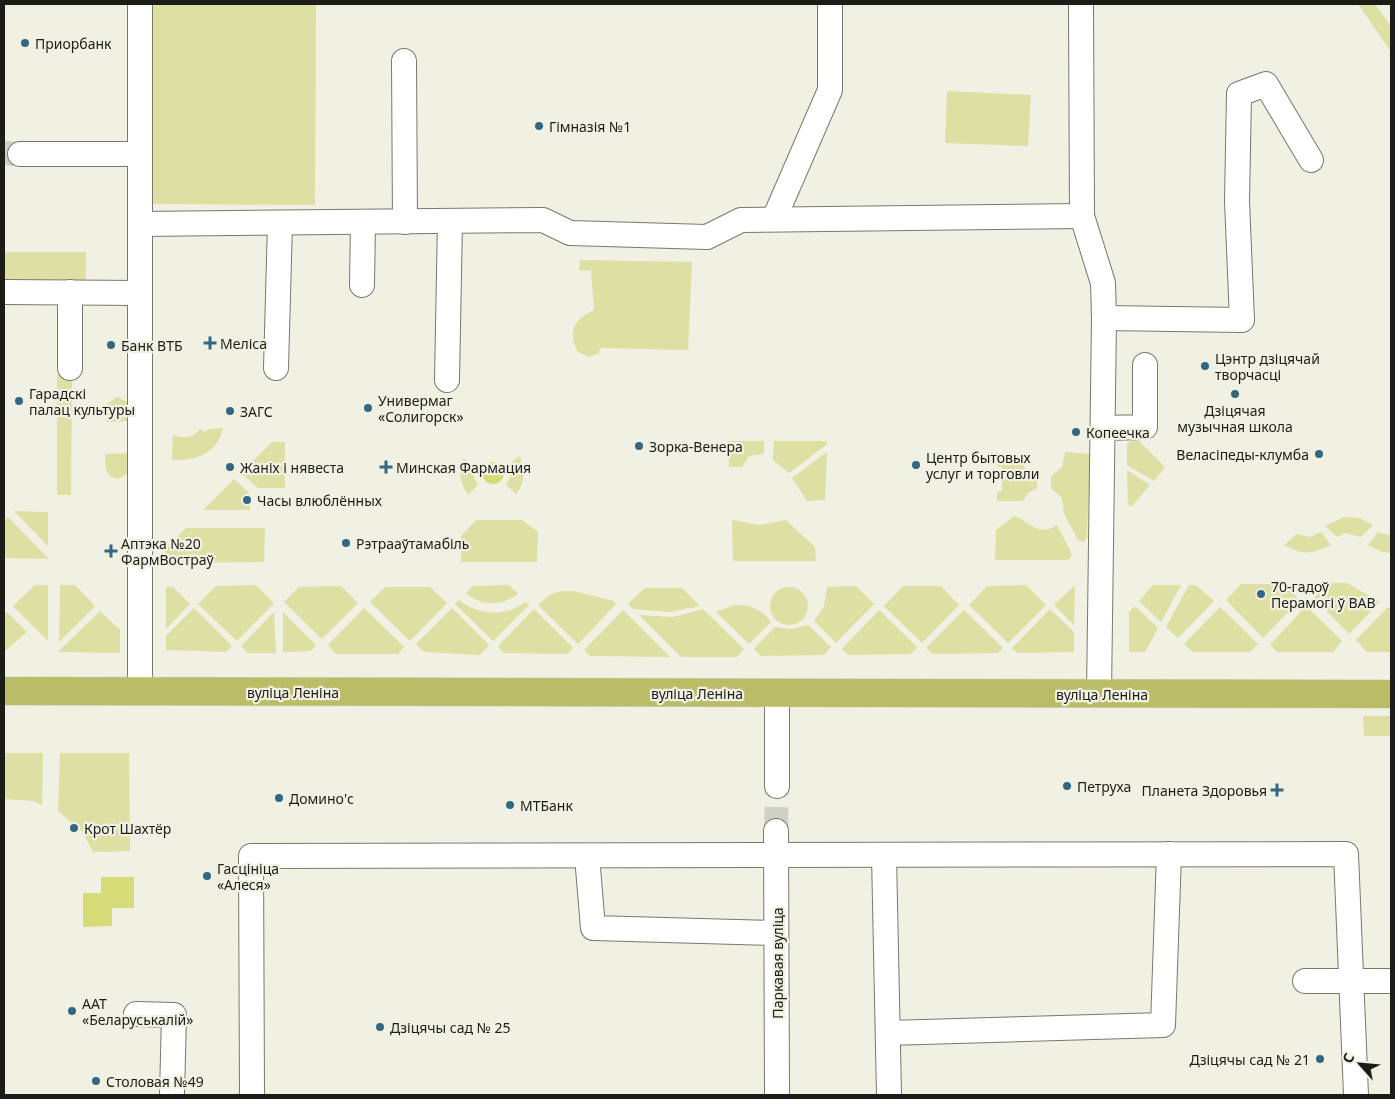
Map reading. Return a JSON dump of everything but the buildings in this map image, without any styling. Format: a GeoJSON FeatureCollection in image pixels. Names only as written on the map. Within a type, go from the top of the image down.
{"type":"FeatureCollection","features":[{"type":"Feature","properties":{"kind":"main road","name":"вуліца Леніна"},"geometry":{"type":"LineString","coordinates":[[4,691],[1391,694]]}},
{"type":"Feature","properties":{"kind":"street"},"geometry":{"type":"LineString","coordinates":[[140,4],[140,692]]}},
{"type":"Feature","properties":{"kind":"street"},"geometry":{"type":"LineString","coordinates":[[774,219],[830,90],[830,4]]}},
{"type":"Feature","properties":{"kind":"street"},"geometry":{"type":"LineString","coordinates":[[1081,4],[1082,216],[1103,283],[1104,318],[1099,694]]}},
{"type":"Feature","properties":{"kind":"street"},"geometry":{"type":"LineString","coordinates":[[404,61],[405,222]]}},
{"type":"Feature","properties":{"kind":"street"},"geometry":{"type":"LineString","coordinates":[[1104,318],[1242,320],[1237,201],[1239,94],[1266,84],[1311,160]]}},
{"type":"Feature","properties":{"kind":"street"},"geometry":{"type":"LineString","coordinates":[[20,154],[140,154]]}},
{"type":"Feature","properties":{"kind":"street"},"geometry":{"type":"LineString","coordinates":[[140,224],[543,220],[570,233],[707,237],[741,220],[1082,216]]}},
{"type":"Feature","properties":{"kind":"street"},"geometry":{"type":"LineString","coordinates":[[447,380],[450,221]]}},
{"type":"Feature","properties":{"kind":"street"},"geometry":{"type":"LineString","coordinates":[[362,285],[363,222]]}},
{"type":"Feature","properties":{"kind":"street"},"geometry":{"type":"LineString","coordinates":[[276,368],[280,223]]}},
{"type":"Feature","properties":{"kind":"street"},"geometry":{"type":"LineString","coordinates":[[4,292],[140,293]]}},
{"type":"Feature","properties":{"kind":"street"},"geometry":{"type":"LineString","coordinates":[[70,292],[70,368]]}},
{"type":"Feature","properties":{"kind":"street"},"geometry":{"type":"LineString","coordinates":[[1103,428],[1145,427],[1145,365]]}},
{"type":"Feature","properties":{"kind":"street"},"geometry":{"type":"LineString","coordinates":[[777,693],[777,786]]}},
{"type":"Feature","properties":{"kind":"street","name":"Паркавая вуліца"},"geometry":{"type":"LineString","coordinates":[[776,831],[777,1095]]}},
{"type":"Feature","properties":{"kind":"street"},"geometry":{"type":"LineString","coordinates":[[888,1033],[1163,1025],[1169,854]]}},
{"type":"Feature","properties":{"kind":"street"},"geometry":{"type":"LineString","coordinates":[[252,1095],[251,856],[1346,854],[1356,1095]]}},
{"type":"Feature","properties":{"kind":"street"},"geometry":{"type":"LineString","coordinates":[[884,855],[889,1095]]}},
{"type":"Feature","properties":{"kind":"street"},"geometry":{"type":"LineString","coordinates":[[587,856],[593,928],[776,933]]}},
{"type":"Feature","properties":{"kind":"street"},"geometry":{"type":"LineString","coordinates":[[1305,981],[1391,980]]}},
{"type":"Feature","properties":{"kind":"street"},"geometry":{"type":"LineString","coordinates":[[136,1014],[174,1015],[172,1095]]}},
{"type":"Feature","properties":{"kind":"shaded area"},"geometry":{"type":"Polygon","coordinates":[[[152,4],[316,4],[315,205],[153,204],[152,4]]]}},
{"type":"Feature","properties":{"kind":"shaded area"},"geometry":{"type":"Polygon","coordinates":[[[1358,4],[1375,4],[1391,26],[1391,52],[1358,4]]]}},
{"type":"Feature","properties":{"kind":"shaded area"},"geometry":{"type":"Polygon","coordinates":[[[947,91],[1031,95],[1028,146],[945,143],[947,91]]]}},
{"type":"Feature","properties":{"kind":"shaded area"},"geometry":{"type":"Polygon","coordinates":[[[4,252],[86,252],[86,280],[4,281],[4,252]]]}},
{"type":"Feature","properties":{"kind":"shaded area"},"geometry":{"type":"Polygon","coordinates":[[[580,260],[692,262],[688,350],[601,348],[598,354],[589,357],[578,352],[573,338],[574,327],[577,322],[594,310],[591,270],[579,271],[580,260]]]}},
{"type":"Feature","properties":{"kind":"shaded area"},"geometry":{"type":"Polygon","coordinates":[[[57,374],[72,374],[71,495],[57,495],[57,374]]]}},
{"type":"Feature","properties":{"kind":"shaded area"},"geometry":{"type":"Polygon","coordinates":[[[117,397],[128,402],[131,421],[106,422],[107,404],[117,397]]]}},
{"type":"Feature","properties":{"kind":"shaded area"},"geometry":{"type":"Polygon","coordinates":[[[223,428],[216,444],[205,454],[189,459],[172,460],[173,435],[188,437],[200,429],[205,432],[209,429],[223,428]]]}},
{"type":"Feature","properties":{"kind":"shaded area"},"geometry":{"type":"Polygon","coordinates":[[[1136,438],[1165,467],[1154,481],[1127,465],[1127,444],[1136,438]]]}},
{"type":"Feature","properties":{"kind":"shaded area"},"geometry":{"type":"Polygon","coordinates":[[[728,441],[764,441],[764,454],[749,456],[742,467],[729,467],[728,441]]]}},
{"type":"Feature","properties":{"kind":"shaded area"},"geometry":{"type":"Polygon","coordinates":[[[774,441],[827,441],[827,444],[789,473],[773,460],[774,441]]]}},
{"type":"Feature","properties":{"kind":"shaded area"},"geometry":{"type":"Polygon","coordinates":[[[272,442],[285,442],[285,488],[258,488],[241,473],[272,442]]]}},
{"type":"Feature","properties":{"kind":"shaded area"},"geometry":{"type":"Polygon","coordinates":[[[827,452],[825,500],[807,501],[792,478],[827,452]]]}},
{"type":"Feature","properties":{"kind":"shaded area"},"geometry":{"type":"Polygon","coordinates":[[[1065,452],[1090,454],[1087,538],[1083,542],[1078,540],[1064,514],[1062,498],[1051,488],[1051,476],[1062,467],[1065,452]]]}},
{"type":"Feature","properties":{"kind":"shaded area"},"geometry":{"type":"Polygon","coordinates":[[[131,453],[128,474],[118,479],[110,476],[106,466],[105,454],[131,453]]]}},
{"type":"Feature","properties":{"kind":"shaded area"},"geometry":{"type":"Polygon","coordinates":[[[519,456],[523,465],[524,475],[516,494],[506,485],[510,477],[509,465],[519,456]]]}},
{"type":"Feature","properties":{"kind":"shaded area"},"geometry":{"type":"Polygon","coordinates":[[[464,458],[475,467],[474,478],[478,485],[468,495],[461,477],[464,458]]]}},
{"type":"Feature","properties":{"kind":"shaded area"},"geometry":{"type":"Polygon","coordinates":[[[997,458],[1021,458],[1026,470],[1037,477],[1037,488],[1028,493],[1023,501],[997,501],[997,492],[1002,491],[1002,467],[997,466],[997,458]]]}},
{"type":"Feature","properties":{"kind":"shaded area"},"geometry":{"type":"Polygon","coordinates":[[[493,462],[501,465],[504,473],[501,481],[493,484],[485,481],[482,473],[485,465],[493,462]]]}},
{"type":"Feature","properties":{"kind":"shaded area"},"geometry":{"type":"Polygon","coordinates":[[[1127,470],[1150,485],[1131,507],[1128,504],[1127,470]]]}},
{"type":"Feature","properties":{"kind":"shaded area"},"geometry":{"type":"Polygon","coordinates":[[[234,479],[250,494],[250,510],[203,510],[234,479]]]}},
{"type":"Feature","properties":{"kind":"shaded area"},"geometry":{"type":"Polygon","coordinates":[[[14,511],[48,512],[48,546],[14,511]]]}},
{"type":"Feature","properties":{"kind":"shaded area"},"geometry":{"type":"Polygon","coordinates":[[[1014,516],[1039,529],[1050,529],[1057,525],[1071,552],[1071,558],[1066,560],[995,560],[996,530],[1014,516]]]}},
{"type":"Feature","properties":{"kind":"shaded area"},"geometry":{"type":"Polygon","coordinates":[[[8,517],[49,559],[4,558],[4,521],[8,517]]]}},
{"type":"Feature","properties":{"kind":"shaded area"},"geometry":{"type":"Polygon","coordinates":[[[1344,517],[1360,518],[1373,525],[1361,537],[1345,533],[1337,537],[1325,526],[1344,517]]]}},
{"type":"Feature","properties":{"kind":"shaded area"},"geometry":{"type":"Polygon","coordinates":[[[476,520],[522,520],[538,532],[537,562],[461,562],[461,536],[476,520]]]}},
{"type":"Feature","properties":{"kind":"shaded area"},"geometry":{"type":"Polygon","coordinates":[[[732,520],[759,525],[786,520],[815,547],[816,561],[733,561],[732,520]]]}},
{"type":"Feature","properties":{"kind":"shaded area"},"geometry":{"type":"Polygon","coordinates":[[[186,528],[265,528],[264,562],[165,563],[165,549],[186,528]]]}},
{"type":"Feature","properties":{"kind":"shaded area"},"geometry":{"type":"Polygon","coordinates":[[[1321,532],[1331,545],[1312,552],[1303,552],[1284,545],[1297,534],[1310,537],[1321,532]]]}},
{"type":"Feature","properties":{"kind":"shaded area"},"geometry":{"type":"Polygon","coordinates":[[[1378,532],[1391,536],[1391,553],[1382,552],[1368,545],[1378,532]]]}},
{"type":"Feature","properties":{"kind":"shaded area"},"geometry":{"type":"Polygon","coordinates":[[[1327,583],[1347,583],[1380,602],[1349,634],[1314,598],[1327,583]]]}},
{"type":"Feature","properties":{"kind":"shaded area"},"geometry":{"type":"Polygon","coordinates":[[[1241,584],[1284,584],[1300,600],[1263,638],[1226,600],[1241,584]]]}},
{"type":"Feature","properties":{"kind":"shaded area"},"geometry":{"type":"Polygon","coordinates":[[[35,585],[48,585],[48,641],[13,606],[35,585]]]}},
{"type":"Feature","properties":{"kind":"shaded area"},"geometry":{"type":"Polygon","coordinates":[[[60,585],[75,585],[95,606],[59,642],[60,585]]]}},
{"type":"Feature","properties":{"kind":"shaded area"},"geometry":{"type":"Polygon","coordinates":[[[256,585],[274,603],[237,641],[198,604],[216,586],[256,585]]]}},
{"type":"Feature","properties":{"kind":"shaded area"},"geometry":{"type":"Polygon","coordinates":[[[509,585],[518,594],[498,603],[478,601],[466,593],[473,586],[509,585]]]}},
{"type":"Feature","properties":{"kind":"shaded area"},"geometry":{"type":"Polygon","coordinates":[[[1026,585],[1046,605],[1008,643],[969,605],[987,586],[1026,585]]]}},
{"type":"Feature","properties":{"kind":"shaded area"},"geometry":{"type":"Polygon","coordinates":[[[1075,585],[1074,625],[1054,605],[1075,585]]]}},
{"type":"Feature","properties":{"kind":"shaded area"},"geometry":{"type":"Polygon","coordinates":[[[1153,585],[1181,585],[1161,622],[1139,601],[1153,585]]]}},
{"type":"Feature","properties":{"kind":"shaded area"},"geometry":{"type":"Polygon","coordinates":[[[1189,585],[1196,585],[1214,601],[1178,638],[1166,627],[1189,585]]]}},
{"type":"Feature","properties":{"kind":"shaded area"},"geometry":{"type":"Polygon","coordinates":[[[341,586],[358,603],[322,639],[284,602],[299,587],[341,586]]]}},
{"type":"Feature","properties":{"kind":"shaded area"},"geometry":{"type":"Polygon","coordinates":[[[856,586],[874,604],[836,643],[814,621],[824,607],[827,587],[856,586]]]}},
{"type":"Feature","properties":{"kind":"shaded area"},"geometry":{"type":"Polygon","coordinates":[[[903,586],[941,586],[959,605],[922,643],[884,606],[903,586]]]}},
{"type":"Feature","properties":{"kind":"shaded area"},"geometry":{"type":"Polygon","coordinates":[[[166,587],[173,587],[190,604],[166,629],[166,587]]]}},
{"type":"Feature","properties":{"kind":"shaded area"},"geometry":{"type":"Polygon","coordinates":[[[385,587],[430,587],[447,603],[410,641],[370,602],[385,587]]]}},
{"type":"Feature","properties":{"kind":"shaded area"},"geometry":{"type":"Polygon","coordinates":[[[789,587],[802,593],[808,606],[802,619],[789,625],[776,619],[770,606],[776,593],[789,587]]]}},
{"type":"Feature","properties":{"kind":"shaded area"},"geometry":{"type":"Polygon","coordinates":[[[645,588],[682,588],[700,606],[670,612],[633,609],[628,604],[645,588]]]}},
{"type":"Feature","properties":{"kind":"shaded area"},"geometry":{"type":"Polygon","coordinates":[[[562,591],[574,591],[613,601],[616,604],[578,644],[538,605],[551,594],[562,591]]]}},
{"type":"Feature","properties":{"kind":"shaded area"},"geometry":{"type":"Polygon","coordinates":[[[459,600],[475,609],[492,613],[509,610],[526,602],[529,605],[493,641],[455,604],[459,600]]]}},
{"type":"Feature","properties":{"kind":"shaded area"},"geometry":{"type":"Polygon","coordinates":[[[734,605],[745,605],[755,608],[771,622],[749,644],[716,612],[734,605]]]}},
{"type":"Feature","properties":{"kind":"shaded area"},"geometry":{"type":"Polygon","coordinates":[[[1135,606],[1158,628],[1145,652],[1129,652],[1129,612],[1135,606]]]}},
{"type":"Feature","properties":{"kind":"shaded area"},"geometry":{"type":"Polygon","coordinates":[[[1306,606],[1342,641],[1333,652],[1277,652],[1270,645],[1306,606]]]}},
{"type":"Feature","properties":{"kind":"shaded area"},"geometry":{"type":"Polygon","coordinates":[[[1220,607],[1258,644],[1250,652],[1193,652],[1184,644],[1220,607]]]}},
{"type":"Feature","properties":{"kind":"shaded area"},"geometry":{"type":"Polygon","coordinates":[[[1388,607],[1391,609],[1391,652],[1367,652],[1356,640],[1388,607]]]}},
{"type":"Feature","properties":{"kind":"shaded area"},"geometry":{"type":"Polygon","coordinates":[[[194,608],[232,646],[226,652],[166,650],[166,636],[194,608]]]}},
{"type":"Feature","properties":{"kind":"shaded area"},"geometry":{"type":"Polygon","coordinates":[[[364,608],[404,647],[398,654],[336,654],[328,645],[364,608]]]}},
{"type":"Feature","properties":{"kind":"shaded area"},"geometry":{"type":"Polygon","coordinates":[[[452,608],[489,645],[480,655],[424,652],[416,644],[452,608]]]}},
{"type":"Feature","properties":{"kind":"shaded area"},"geometry":{"type":"Polygon","coordinates":[[[534,609],[573,648],[567,654],[504,653],[498,646],[534,609]]]}},
{"type":"Feature","properties":{"kind":"shaded area"},"geometry":{"type":"Polygon","coordinates":[[[703,609],[744,649],[737,657],[681,657],[639,615],[673,617],[703,609]]]}},
{"type":"Feature","properties":{"kind":"shaded area"},"geometry":{"type":"Polygon","coordinates":[[[1050,609],[1074,632],[1074,652],[1017,653],[1012,648],[1050,609]]]}},
{"type":"Feature","properties":{"kind":"shaded area"},"geometry":{"type":"Polygon","coordinates":[[[623,610],[670,657],[590,656],[584,650],[623,610]]]}},
{"type":"Feature","properties":{"kind":"shaded area"},"geometry":{"type":"Polygon","coordinates":[[[879,610],[917,647],[911,654],[848,655],[842,649],[879,610]]]}},
{"type":"Feature","properties":{"kind":"shaded area"},"geometry":{"type":"Polygon","coordinates":[[[964,610],[1003,648],[998,653],[933,654],[926,648],[964,610]]]}},
{"type":"Feature","properties":{"kind":"shaded area"},"geometry":{"type":"Polygon","coordinates":[[[100,611],[120,630],[120,653],[58,652],[100,611]]]}},
{"type":"Feature","properties":{"kind":"shaded area"},"geometry":{"type":"Polygon","coordinates":[[[7,612],[27,632],[4,652],[4,615],[7,612]]]}},
{"type":"Feature","properties":{"kind":"shaded area"},"geometry":{"type":"Polygon","coordinates":[[[274,612],[276,653],[248,653],[241,646],[274,612]]]}},
{"type":"Feature","properties":{"kind":"shaded area"},"geometry":{"type":"Polygon","coordinates":[[[283,612],[316,645],[311,651],[283,652],[283,612]]]}},
{"type":"Feature","properties":{"kind":"shaded area"},"geometry":{"type":"Polygon","coordinates":[[[808,625],[831,647],[824,655],[761,656],[754,649],[775,627],[792,629],[808,625]]]}},
{"type":"Feature","properties":{"kind":"shaded area"},"geometry":{"type":"Polygon","coordinates":[[[1363,716],[1391,716],[1391,736],[1364,736],[1363,716]]]}},
{"type":"Feature","properties":{"kind":"shaded area"},"geometry":{"type":"Polygon","coordinates":[[[4,753],[43,753],[42,805],[33,801],[4,799],[4,753]]]}},
{"type":"Feature","properties":{"kind":"shaded area"},"geometry":{"type":"Polygon","coordinates":[[[60,753],[129,753],[130,851],[93,852],[82,831],[58,811],[60,753]]]}},
{"type":"Feature","properties":{"kind":"shaded area"},"geometry":{"type":"Polygon","coordinates":[[[101,877],[134,877],[134,908],[112,908],[112,926],[83,927],[83,893],[101,893],[101,877]]]}},
{"type":"Feature","properties":{"kind":"tunnel"},"geometry":{"type":"LineString","coordinates":[[4,153],[20,154]]}},
{"type":"Feature","properties":{"kind":"tunnel"},"geometry":{"type":"LineString","coordinates":[[776,831],[777,786]]}},
{"type":"Feature","properties":{"kind":"place","name":"Приорбанк"},"geometry":{"type":"Point","coordinates":[25,43]}},
{"type":"Feature","properties":{"kind":"place","name":"Гімназія №1"},"geometry":{"type":"Point","coordinates":[539,126]}},
{"type":"Feature","properties":{"kind":"place","name":"Меліса"},"geometry":{"type":"Point","coordinates":[210,343]}},
{"type":"Feature","properties":{"kind":"place","name":"Банк ВТБ"},"geometry":{"type":"Point","coordinates":[111,345]}},
{"type":"Feature","properties":{"kind":"place","name":"Цэнтр дзіцячай творчасці"},"geometry":{"type":"Point","coordinates":[1205,366]}},
{"type":"Feature","properties":{"kind":"place","name":"Дзіцячая музычная школа"},"geometry":{"type":"Point","coordinates":[1235,394]}},
{"type":"Feature","properties":{"kind":"place","name":"Гарадскі палац культуры"},"geometry":{"type":"Point","coordinates":[19,401]}},
{"type":"Feature","properties":{"kind":"place","name":"Универмаг «Солигорск»"},"geometry":{"type":"Point","coordinates":[368,408]}},
{"type":"Feature","properties":{"kind":"place","name":"ЗАГС"},"geometry":{"type":"Point","coordinates":[230,411]}},
{"type":"Feature","properties":{"kind":"place","name":"Копеечка"},"geometry":{"type":"Point","coordinates":[1076,432]}},
{"type":"Feature","properties":{"kind":"place","name":"Зорка-Венера"},"geometry":{"type":"Point","coordinates":[639,446]}},
{"type":"Feature","properties":{"kind":"place","name":"Веласіпеды-клумба"},"geometry":{"type":"Point","coordinates":[1319,454]}},
{"type":"Feature","properties":{"kind":"place","name":"Центр бытовых услуг и торговли"},"geometry":{"type":"Point","coordinates":[916,465]}},
{"type":"Feature","properties":{"kind":"place","name":"Жаніх і нявеста"},"geometry":{"type":"Point","coordinates":[230,467]}},
{"type":"Feature","properties":{"kind":"place","name":"Минская Фармация"},"geometry":{"type":"Point","coordinates":[386,467]}},
{"type":"Feature","properties":{"kind":"place","name":"Часы влюблённых"},"geometry":{"type":"Point","coordinates":[247,500]}},
{"type":"Feature","properties":{"kind":"place","name":"Рэтрааўтамабіль"},"geometry":{"type":"Point","coordinates":[346,543]}},
{"type":"Feature","properties":{"kind":"place","name":"Аптэка №20 ФармВостраў"},"geometry":{"type":"Point","coordinates":[111,551]}},
{"type":"Feature","properties":{"kind":"place","name":"70-гадоў Перамогі ў ВАВ"},"geometry":{"type":"Point","coordinates":[1261,594]}},
{"type":"Feature","properties":{"kind":"place","name":"Петруха"},"geometry":{"type":"Point","coordinates":[1067,786]}},
{"type":"Feature","properties":{"kind":"place","name":"Планета Здоровья"},"geometry":{"type":"Point","coordinates":[1277,790]}},
{"type":"Feature","properties":{"kind":"place","name":"Домино'c"},"geometry":{"type":"Point","coordinates":[279,798]}},
{"type":"Feature","properties":{"kind":"place","name":"МТБанк"},"geometry":{"type":"Point","coordinates":[510,805]}},
{"type":"Feature","properties":{"kind":"place","name":"Крот Шахтёр"},"geometry":{"type":"Point","coordinates":[74,828]}},
{"type":"Feature","properties":{"kind":"place","name":"Гасцініца «Алеся»"},"geometry":{"type":"Point","coordinates":[207,876]}},
{"type":"Feature","properties":{"kind":"place","name":"ААТ «Беларуськалій»"},"geometry":{"type":"Point","coordinates":[72,1011]}},
{"type":"Feature","properties":{"kind":"place","name":"Дзіцячы сад № 25"},"geometry":{"type":"Point","coordinates":[380,1027]}},
{"type":"Feature","properties":{"kind":"place","name":"Дзіцячы сад № 21"},"geometry":{"type":"Point","coordinates":[1320,1059]}},
{"type":"Feature","properties":{"kind":"place","name":"Столовая №49"},"geometry":{"type":"Point","coordinates":[96,1081]}}]}
